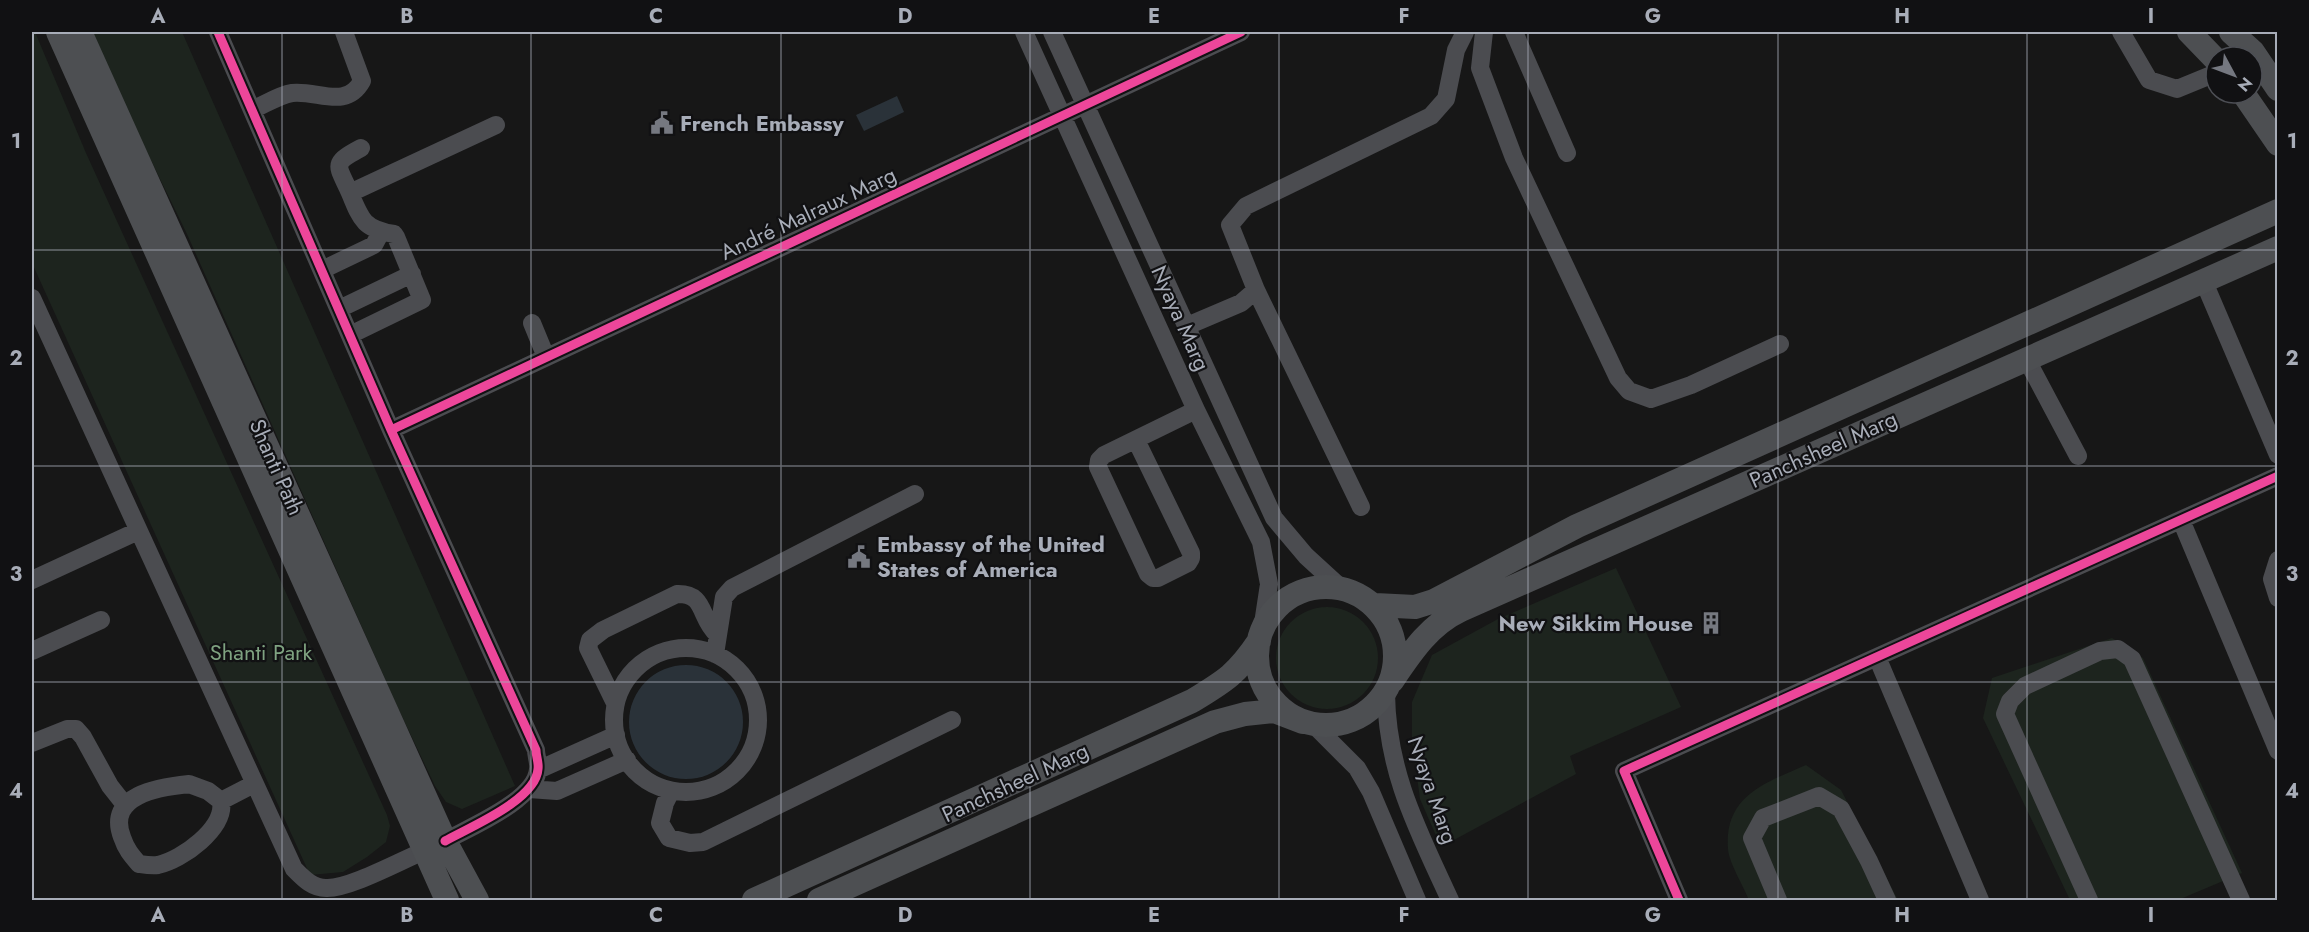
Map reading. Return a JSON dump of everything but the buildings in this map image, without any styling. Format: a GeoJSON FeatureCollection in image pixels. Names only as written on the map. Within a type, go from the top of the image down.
{"type":"FeatureCollection","features":[{"type":"Feature","properties":{"kind":"main road","name":"Shanti Path"},"geometry":{"type":"LineString","coordinates":[[58,32],[447,900]]}},
{"type":"Feature","properties":{"kind":"main road","name":"Shanti Path"},"geometry":{"type":"LineString","coordinates":[[80,32],[445,841],[477,900]]}},
{"type":"Feature","properties":{"kind":"main road"},"geometry":{"type":"LineString","coordinates":[[2189,32],[2204,48]]}},
{"type":"Feature","properties":{"kind":"main road"},"geometry":{"type":"LineString","coordinates":[[2231,32],[2242,45]]}},
{"type":"Feature","properties":{"kind":"main road"},"geometry":{"type":"LineString","coordinates":[[2264,73],[2277,89]]}},
{"type":"Feature","properties":{"kind":"main road"},"geometry":{"type":"LineString","coordinates":[[2251,105],[2277,144]]}},
{"type":"Feature","properties":{"kind":"main road","name":"Panchsheel Marg"},"geometry":{"type":"LineString","coordinates":[[1375,606],[1414,607],[1434,601],[1577,526],[2277,211]]}},
{"type":"Feature","properties":{"kind":"main road","name":"Panchsheel Marg"},"geometry":{"type":"LineString","coordinates":[[1389,687],[1426,634],[1450,615],[2277,248]]}},
{"type":"Feature","properties":{"kind":"main road"},"geometry":{"type":"LineString","coordinates":[[819,900],[1215,722],[1245,714],[1274,711],[1308,723],[1334,725],[1354,720],[1372,709],[1389,687],[1396,655],[1390,628],[1375,606],[1359,594],[1341,588],[1317,587],[1294,595],[1275,610],[1260,636],[1257,661],[1261,681],[1271,699],[1286,712],[1308,723]]}},
{"type":"Feature","properties":{"kind":"main road","name":"Panchsheel Marg"},"geometry":{"type":"LineString","coordinates":[[754,900],[1192,701],[1230,677],[1246,660],[1260,636]]}},
{"type":"Feature","properties":{"kind":"street"},"geometry":{"type":"LineString","coordinates":[[218,32],[392,430],[536,750],[538,770],[530,789],[506,808],[445,841]]}},
{"type":"Feature","properties":{"kind":"street"},"geometry":{"type":"LineString","coordinates":[[252,110],[291,93],[346,97],[356,92],[362,81],[344,32]]}},
{"type":"Feature","properties":{"kind":"street","name":"Nyaya Marg"},"geometry":{"type":"LineString","coordinates":[[1024,32],[1196,410],[1261,542],[1269,584],[1260,636]]}},
{"type":"Feature","properties":{"kind":"street","name":"Nyaya Marg"},"geometry":{"type":"LineString","coordinates":[[1052,32],[1274,518],[1306,556],[1341,588]]}},
{"type":"Feature","properties":{"kind":"street","name":"André Malraux Marg"},"geometry":{"type":"LineString","coordinates":[[392,430],[1241,32]]}},
{"type":"Feature","properties":{"kind":"street"},"geometry":{"type":"LineString","coordinates":[[1361,507],[1256,290],[1230,225],[1246,206],[1431,116],[1446,99],[1456,50],[1466,32]]}},
{"type":"Feature","properties":{"kind":"street"},"geometry":{"type":"LineString","coordinates":[[1484,32],[1480,68],[1514,158],[1618,378],[1629,391],[1651,399],[1691,385],[1780,344]]}},
{"type":"Feature","properties":{"kind":"street"},"geometry":{"type":"LineString","coordinates":[[1514,32],[1567,153]]}},
{"type":"Feature","properties":{"kind":"street"},"geometry":{"type":"LineString","coordinates":[[2121,32],[2149,80],[2177,89],[2204,79]]}},
{"type":"Feature","properties":{"kind":"street"},"geometry":{"type":"LineString","coordinates":[[350,193],[496,125]]}},
{"type":"Feature","properties":{"kind":"street"},"geometry":{"type":"LineString","coordinates":[[350,335],[422,300],[396,237],[394,234],[369,227],[357,212],[339,168],[342,158],[361,148]]}},
{"type":"Feature","properties":{"kind":"street"},"geometry":{"type":"LineString","coordinates":[[322,270],[374,245],[381,232]]}},
{"type":"Feature","properties":{"kind":"street"},"geometry":{"type":"LineString","coordinates":[[339,309],[412,274]]}},
{"type":"Feature","properties":{"kind":"street"},"geometry":{"type":"LineString","coordinates":[[2204,282],[2277,455]]}},
{"type":"Feature","properties":{"kind":"street"},"geometry":{"type":"LineString","coordinates":[[1187,326],[1240,303],[1256,290]]}},
{"type":"Feature","properties":{"kind":"street"},"geometry":{"type":"LineString","coordinates":[[32,298],[294,869],[309,884],[326,888],[348,883],[424,851]]}},
{"type":"Feature","properties":{"kind":"street"},"geometry":{"type":"LineString","coordinates":[[532,323],[546,357]]}},
{"type":"Feature","properties":{"kind":"street"},"geometry":{"type":"LineString","coordinates":[[2027,360],[2078,456]]}},
{"type":"Feature","properties":{"kind":"street"},"geometry":{"type":"LineString","coordinates":[[1136,440],[1191,553],[1188,563],[1158,578],[1153,578],[1148,574],[1098,466],[1099,460],[1104,455],[1196,410]]}},
{"type":"Feature","properties":{"kind":"street"},"geometry":{"type":"LineString","coordinates":[[1680,900],[1624,771],[2277,476]]}},
{"type":"Feature","properties":{"kind":"street"},"geometry":{"type":"LineString","coordinates":[[715,654],[724,597],[732,588],[915,494]]}},
{"type":"Feature","properties":{"kind":"street"},"geometry":{"type":"LineString","coordinates":[[2181,520],[2277,751]]}},
{"type":"Feature","properties":{"kind":"street"},"geometry":{"type":"LineString","coordinates":[[32,580],[138,531]]}},
{"type":"Feature","properties":{"kind":"street"},"geometry":{"type":"LineString","coordinates":[[2277,560],[2272,579],[2277,598]]}},
{"type":"Feature","properties":{"kind":"street"},"geometry":{"type":"LineString","coordinates":[[615,703],[588,648],[590,640],[603,630],[677,594],[689,594],[698,601],[711,628],[717,634]]}},
{"type":"Feature","properties":{"kind":"street"},"geometry":{"type":"LineString","coordinates":[[32,651],[101,620]]}},
{"type":"Feature","properties":{"kind":"street"},"geometry":{"type":"LineString","coordinates":[[683,647],[708,650],[730,662],[747,680],[757,702],[759,727],[752,751],[737,771],[717,786],[694,792],[671,791],[650,783],[632,768],[619,749],[614,727],[615,703],[624,682],[639,664],[659,652],[683,647]]}},
{"type":"Feature","properties":{"kind":"street"},"geometry":{"type":"LineString","coordinates":[[2089,900],[2005,714],[2010,701],[2025,686],[2100,651],[2118,649],[2132,659],[2241,900]]}},
{"type":"Feature","properties":{"kind":"street"},"geometry":{"type":"LineString","coordinates":[[1877,657],[1980,900]]}},
{"type":"Feature","properties":{"kind":"street","name":"Nyaya Marg"},"geometry":{"type":"LineString","coordinates":[[1389,687],[1386,722],[1393,761],[1410,812],[1450,900]]}},
{"type":"Feature","properties":{"kind":"street"},"geometry":{"type":"LineString","coordinates":[[671,791],[660,822],[669,838],[690,843],[703,842],[952,720]]}},
{"type":"Feature","properties":{"kind":"street"},"geometry":{"type":"LineString","coordinates":[[1308,723],[1357,768],[1371,792],[1417,900]]}},
{"type":"Feature","properties":{"kind":"street"},"geometry":{"type":"LineString","coordinates":[[32,743],[67,729],[76,729],[83,737],[110,786],[125,805]]}},
{"type":"Feature","properties":{"kind":"street"},"geometry":{"type":"LineString","coordinates":[[538,770],[616,735]]}},
{"type":"Feature","properties":{"kind":"street"},"geometry":{"type":"LineString","coordinates":[[530,789],[557,791],[627,760]]}},
{"type":"Feature","properties":{"kind":"street"},"geometry":{"type":"LineString","coordinates":[[189,784],[208,791],[221,801],[222,812],[204,838],[170,861],[156,865],[140,864],[127,850],[117,825],[118,816],[125,805],[156,789],[189,784]]}},
{"type":"Feature","properties":{"kind":"street"},"geometry":{"type":"LineString","coordinates":[[221,801],[255,784]]}},
{"type":"Feature","properties":{"kind":"street"},"geometry":{"type":"LineString","coordinates":[[1778,900],[1752,838],[1763,818],[1819,796],[1841,809],[1887,900]]}},
{"type":"Feature","properties":{"kind":"green space","name":"Shanti Park"},"geometry":{"type":"Polygon","coordinates":[[[32,32],[35,32],[86,153],[387,815],[390,826],[386,842],[343,872],[310,875],[32,263],[32,32]]]}},
{"type":"Feature","properties":{"kind":"green space","name":"Shanti Park"},"geometry":{"type":"Polygon","coordinates":[[[88,32],[182,32],[515,786],[462,809],[446,802],[435,786],[397,706],[187,234],[88,32]]]}},
{"type":"Feature","properties":{"kind":"green space"},"geometry":{"type":"Polygon","coordinates":[[[1616,568],[1681,707],[1570,756],[1576,774],[1441,847],[1420,799],[1412,739],[1412,702],[1432,655],[1498,619],[1616,568]]]}},
{"type":"Feature","properties":{"kind":"green space"},"geometry":{"type":"Polygon","coordinates":[[[1327,607],[1346,611],[1363,622],[1374,639],[1378,658],[1374,677],[1363,694],[1346,705],[1327,709],[1308,705],[1291,694],[1280,677],[1276,658],[1280,639],[1291,622],[1308,611],[1327,607]]]}},
{"type":"Feature","properties":{"kind":"green space"},"geometry":{"type":"Polygon","coordinates":[[[2112,638],[2143,658],[2242,873],[2178,900],[2070,900],[1983,718],[1992,678],[2112,638]]]}},
{"type":"Feature","properties":{"kind":"green space"},"geometry":{"type":"Polygon","coordinates":[[[1806,765],[1841,790],[1898,900],[1749,900],[1729,855],[1729,831],[1733,816],[1750,794],[1776,778],[1806,765]]]}},
{"type":"Feature","properties":{"kind":"shaded area"},"geometry":{"type":"Polygon","coordinates":[[[897,96],[904,112],[864,131],[856,115],[897,96]]]}},
{"type":"Feature","properties":{"kind":"shaded area"},"geometry":{"type":"Polygon","coordinates":[[[686,665],[708,670],[726,682],[738,700],[743,722],[738,744],[726,762],[708,774],[686,779],[664,774],[646,762],[634,744],[629,722],[634,700],[646,682],[664,670],[686,665]]]}},
{"type":"Feature","properties":{"kind":"cycle path"},"geometry":{"type":"LineString","coordinates":[[218,32],[391,430],[536,750],[538,769],[526,791],[500,811],[445,841]]}},
{"type":"Feature","properties":{"kind":"cycle path"},"geometry":{"type":"LineString","coordinates":[[391,430],[1241,32]]}},
{"type":"Feature","properties":{"kind":"cycle path"},"geometry":{"type":"LineString","coordinates":[[1679,900],[1624,771],[2278,476]]}},
{"type":"Feature","properties":{"kind":"place","name":"French Embassy"},"geometry":{"type":"Point","coordinates":[662,123]}},
{"type":"Feature","properties":{"kind":"place","name":"Embassy of the United States of America"},"geometry":{"type":"Point","coordinates":[859,557]}},
{"type":"Feature","properties":{"kind":"place","name":"New Sikkim House"},"geometry":{"type":"Point","coordinates":[1711,623]}}]}
